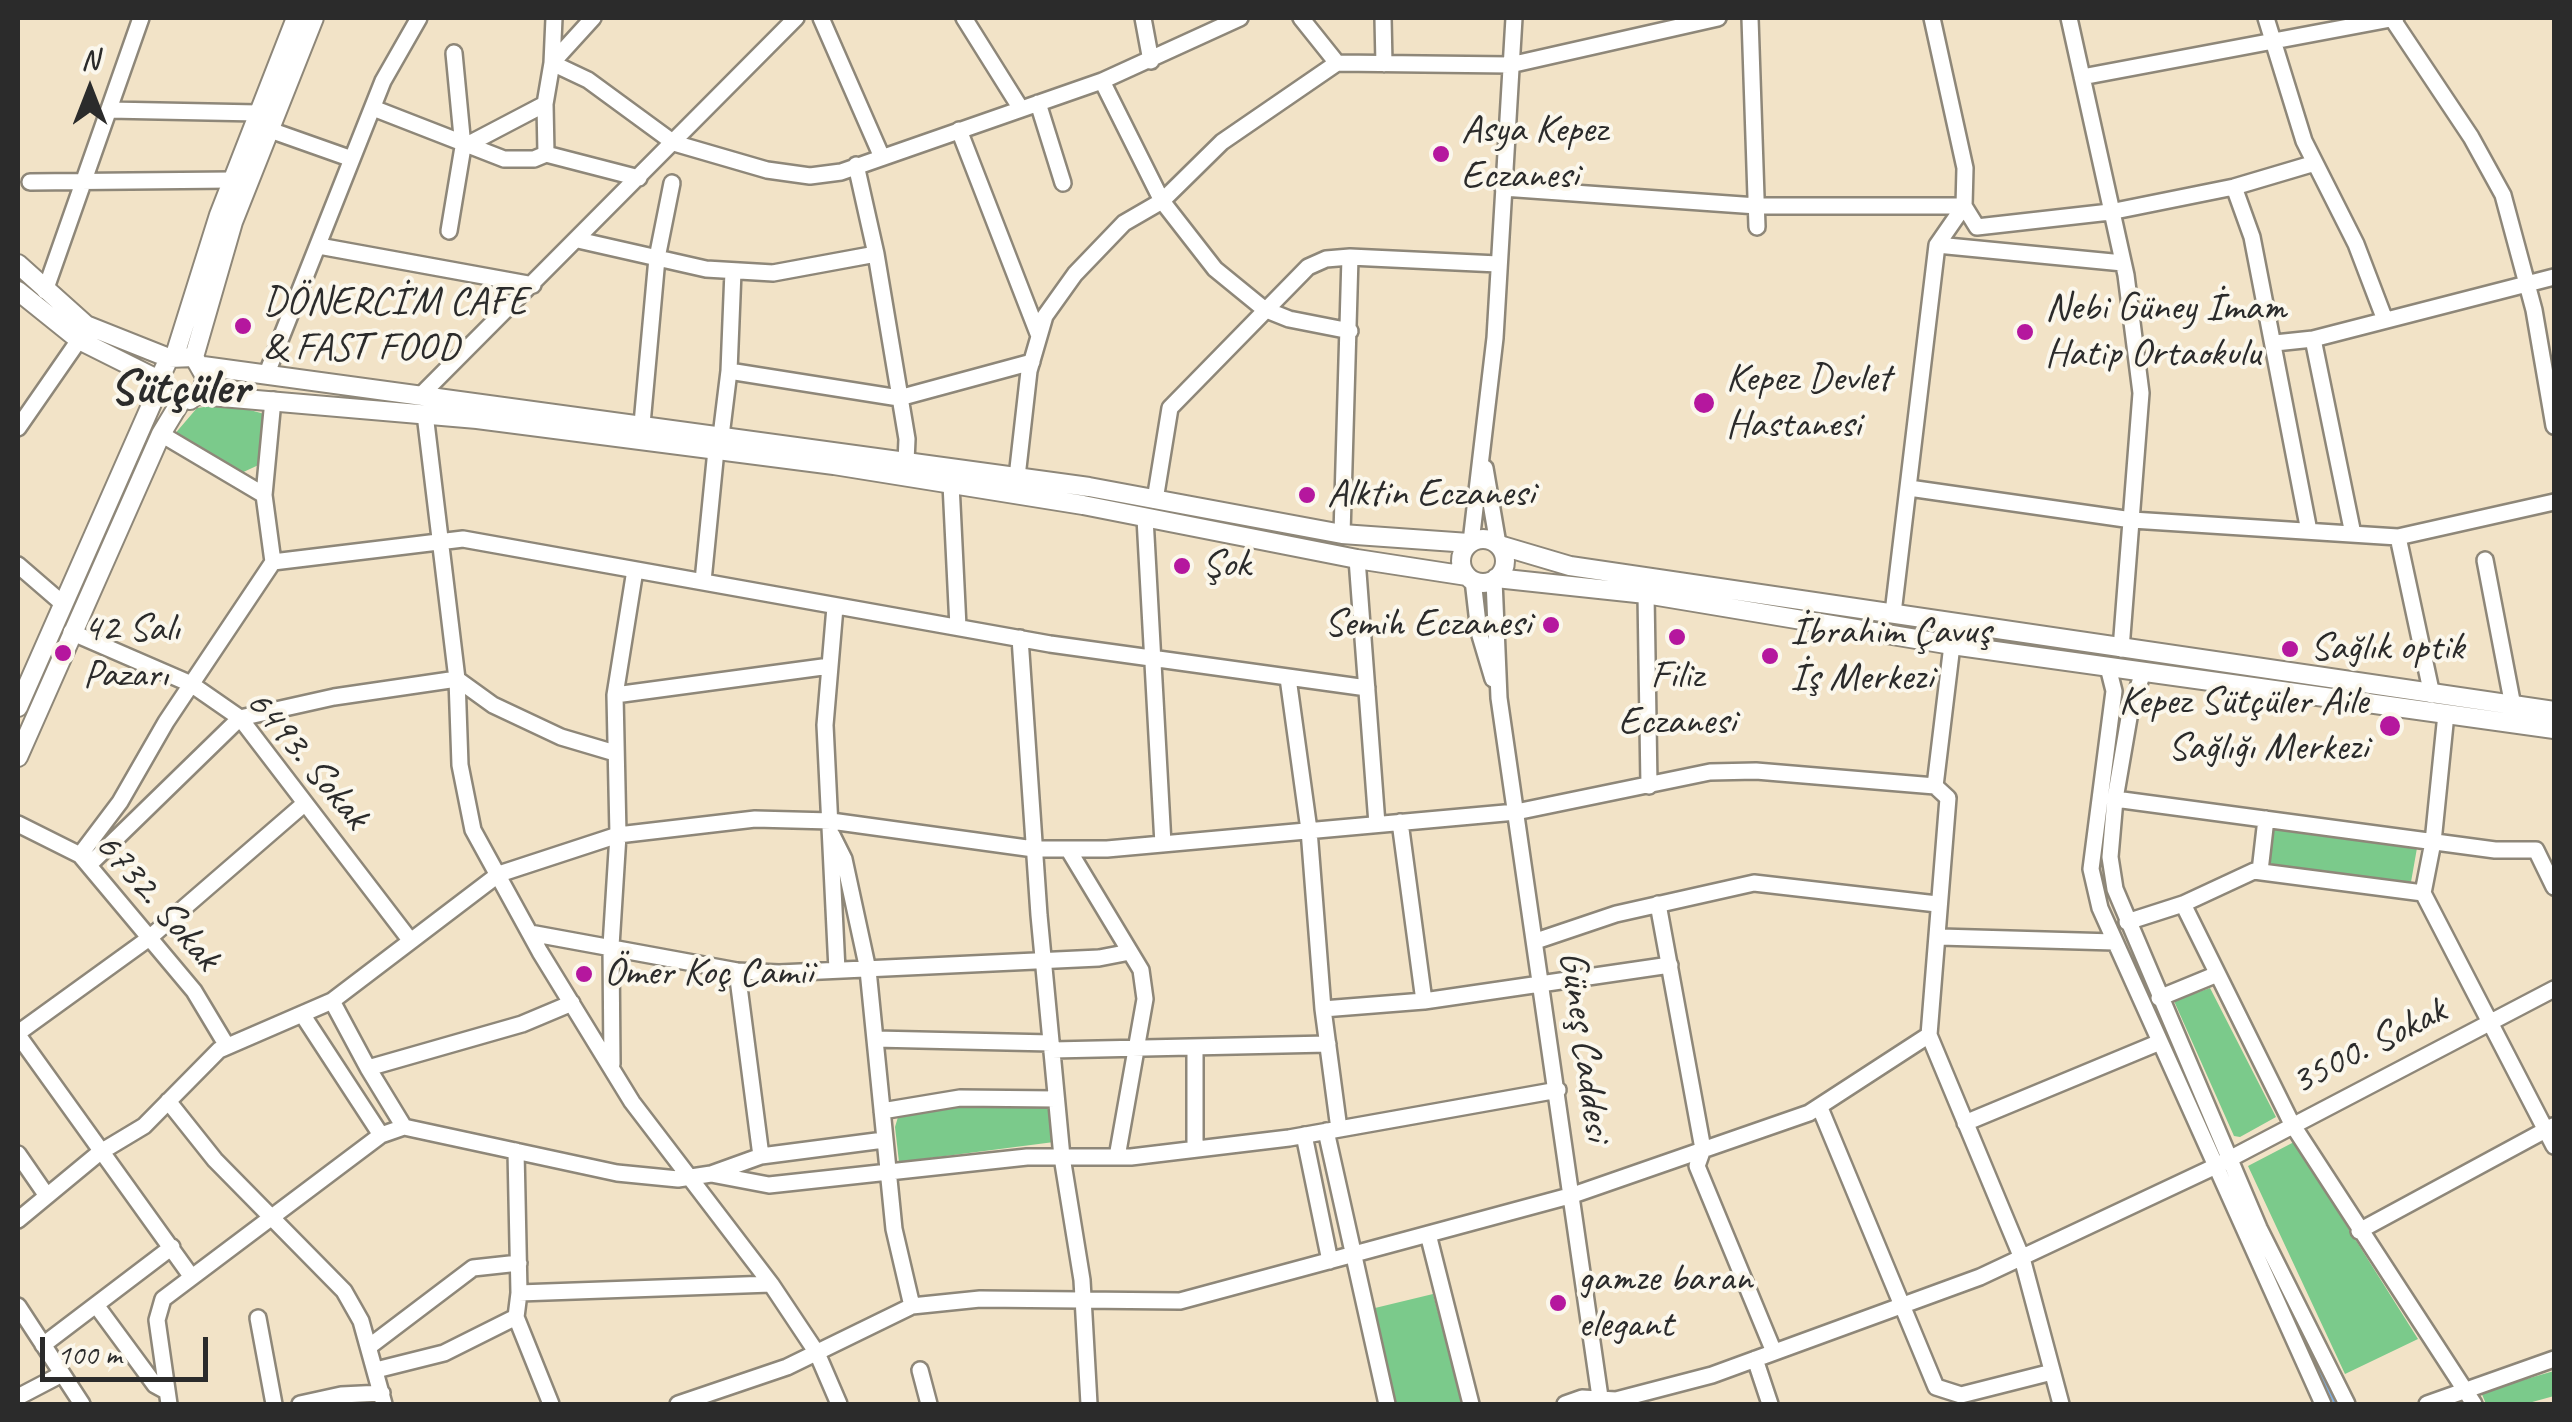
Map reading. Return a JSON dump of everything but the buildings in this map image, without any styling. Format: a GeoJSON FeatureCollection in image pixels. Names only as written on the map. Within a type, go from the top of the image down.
{"type":"FeatureCollection","features":[{"type":"Feature","properties":{"kind":"main road"},"geometry":{"type":"LineString","coordinates":[[185,359],[232,180],[296,18]]}},
{"type":"Feature","properties":{"kind":"main road"},"geometry":{"type":"LineString","coordinates":[[18,707],[159,382],[185,359],[314,18]]}},
{"type":"Feature","properties":{"kind":"main road"},"geometry":{"type":"LineString","coordinates":[[18,264],[86,325],[185,359],[266,374],[642,424],[719,443],[1470,578],[1646,594],[1952,645],[2554,728]]}},
{"type":"Feature","properties":{"kind":"main road"},"geometry":{"type":"LineString","coordinates":[[18,291],[78,340],[159,382],[170,398],[273,400],[906,462],[1018,477],[1342,534],[1470,542],[1484,538],[1570,566],[2554,712]]}},
{"type":"Feature","properties":{"kind":"main road"},"geometry":{"type":"LineString","coordinates":[[18,757],[161,434],[204,385],[185,359]]}},
{"type":"Feature","properties":{"kind":"main road"},"geometry":{"type":"LineString","coordinates":[[1470,542],[1460,563],[1470,578]]}},
{"type":"Feature","properties":{"kind":"main road"},"geometry":{"type":"LineString","coordinates":[[1495,579],[1505,563],[1498,544]]}},
{"type":"Feature","properties":{"kind":"street"},"geometry":{"type":"LineString","coordinates":[[45,291],[141,18]]}},
{"type":"Feature","properties":{"kind":"street"},"geometry":{"type":"LineString","coordinates":[[266,374],[372,108],[401,44],[420,18]]}},
{"type":"Feature","properties":{"kind":"street"},"geometry":{"type":"LineString","coordinates":[[546,154],[554,18]]}},
{"type":"Feature","properties":{"kind":"street"},"geometry":{"type":"LineString","coordinates":[[552,63],[593,18]]}},
{"type":"Feature","properties":{"kind":"street"},"geometry":{"type":"LineString","coordinates":[[822,18],[881,155]]}},
{"type":"Feature","properties":{"kind":"street"},"geometry":{"type":"LineString","coordinates":[[964,18],[1030,106],[1063,183]]}},
{"type":"Feature","properties":{"kind":"street"},"geometry":{"type":"LineString","coordinates":[[1143,18],[1151,61]]}},
{"type":"Feature","properties":{"kind":"street"},"geometry":{"type":"LineString","coordinates":[[552,63],[588,80],[674,142],[794,174],[820,176],[1102,80],[1240,18]]}},
{"type":"Feature","properties":{"kind":"street"},"geometry":{"type":"LineString","coordinates":[[1301,18],[1336,63]]}},
{"type":"Feature","properties":{"kind":"street"},"geometry":{"type":"LineString","coordinates":[[1384,18],[1384,64]]}},
{"type":"Feature","properties":{"kind":"street"},"geometry":{"type":"LineString","coordinates":[[1470,542],[1483,459],[1514,18]]}},
{"type":"Feature","properties":{"kind":"street"},"geometry":{"type":"LineString","coordinates":[[1018,477],[1032,362],[1039,336],[1045,316],[1075,274],[1124,224],[1162,201],[1222,142],[1336,63],[1510,65],[1658,24],[1718,18]]}},
{"type":"Feature","properties":{"kind":"street"},"geometry":{"type":"LineString","coordinates":[[1750,18],[1756,227]]}},
{"type":"Feature","properties":{"kind":"street"},"geometry":{"type":"LineString","coordinates":[[1893,614],[1938,245],[1964,206],[1965,168],[1932,18]]}},
{"type":"Feature","properties":{"kind":"street"},"geometry":{"type":"LineString","coordinates":[[2069,18],[2123,263],[2141,393],[2121,649]]}},
{"type":"Feature","properties":{"kind":"street"},"geometry":{"type":"LineString","coordinates":[[2266,18],[2315,163],[2356,244],[2385,320]]}},
{"type":"Feature","properties":{"kind":"street"},"geometry":{"type":"LineString","coordinates":[[2082,78],[2394,18],[2472,137],[2502,196],[2526,281],[2554,426]]}},
{"type":"Feature","properties":{"kind":"street"},"geometry":{"type":"LineString","coordinates":[[421,394],[640,178],[791,20]]}},
{"type":"Feature","properties":{"kind":"street"},"geometry":{"type":"LineString","coordinates":[[448,232],[463,147],[454,54]]}},
{"type":"Feature","properties":{"kind":"street"},"geometry":{"type":"LineString","coordinates":[[1102,80],[1162,201],[1215,269],[1264,309],[1289,319],[1350,331]]}},
{"type":"Feature","properties":{"kind":"street"},"geometry":{"type":"LineString","coordinates":[[463,147],[546,104]]}},
{"type":"Feature","properties":{"kind":"street"},"geometry":{"type":"LineString","coordinates":[[372,108],[463,147],[504,159],[534,159],[546,154],[640,178]]}},
{"type":"Feature","properties":{"kind":"street"},"geometry":{"type":"LineString","coordinates":[[109,110],[258,113]]}},
{"type":"Feature","properties":{"kind":"street"},"geometry":{"type":"LineString","coordinates":[[270,130],[352,160]]}},
{"type":"Feature","properties":{"kind":"street"},"geometry":{"type":"LineString","coordinates":[[959,130],[1039,336]]}},
{"type":"Feature","properties":{"kind":"street"},"geometry":{"type":"LineString","coordinates":[[1964,206],[1978,227],[2110,212],[2234,186],[2315,163]]}},
{"type":"Feature","properties":{"kind":"street"},"geometry":{"type":"LineString","coordinates":[[856,165],[876,254],[906,462]]}},
{"type":"Feature","properties":{"kind":"street"},"geometry":{"type":"LineString","coordinates":[[30,182],[232,180]]}},
{"type":"Feature","properties":{"kind":"street"},"geometry":{"type":"LineString","coordinates":[[642,424],[657,258],[672,183]]}},
{"type":"Feature","properties":{"kind":"street"},"geometry":{"type":"LineString","coordinates":[[2234,186],[2252,237],[2275,343],[2309,532]]}},
{"type":"Feature","properties":{"kind":"street"},"geometry":{"type":"LineString","coordinates":[[1503,188],[1756,206],[1964,206]]}},
{"type":"Feature","properties":{"kind":"street"},"geometry":{"type":"LineString","coordinates":[[578,240],[657,258],[773,273],[876,254]]}},
{"type":"Feature","properties":{"kind":"street"},"geometry":{"type":"LineString","coordinates":[[1938,245],[2123,263]]}},
{"type":"Feature","properties":{"kind":"street"},"geometry":{"type":"LineString","coordinates":[[320,246],[533,285]]}},
{"type":"Feature","properties":{"kind":"street"},"geometry":{"type":"LineString","coordinates":[[1155,500],[1170,408],[1308,268],[1326,260],[1350,258],[1498,264]]}},
{"type":"Feature","properties":{"kind":"street"},"geometry":{"type":"LineString","coordinates":[[1342,534],[1350,258]]}},
{"type":"Feature","properties":{"kind":"street"},"geometry":{"type":"LineString","coordinates":[[703,581],[729,371],[733,270]]}},
{"type":"Feature","properties":{"kind":"street"},"geometry":{"type":"LineString","coordinates":[[2275,343],[2313,339],[2526,281],[2554,277]]}},
{"type":"Feature","properties":{"kind":"street"},"geometry":{"type":"LineString","coordinates":[[2313,339],[2354,534]]}},
{"type":"Feature","properties":{"kind":"street"},"geometry":{"type":"LineString","coordinates":[[18,428],[78,340]]}},
{"type":"Feature","properties":{"kind":"street"},"geometry":{"type":"LineString","coordinates":[[729,371],[899,398],[1032,362]]}},
{"type":"Feature","properties":{"kind":"street"},"geometry":{"type":"LineString","coordinates":[[84,860],[191,684],[273,562],[264,495],[273,400]]}},
{"type":"Feature","properties":{"kind":"street"},"geometry":{"type":"LineString","coordinates":[[425,414],[457,679],[466,810],[530,933],[632,1102],[771,1284],[817,1353],[840,1404]]}},
{"type":"Feature","properties":{"kind":"street"},"geometry":{"type":"LineString","coordinates":[[161,434],[264,495]]}},
{"type":"Feature","properties":{"kind":"street"},"geometry":{"type":"LineString","coordinates":[[1483,459],[1498,544]]}},
{"type":"Feature","properties":{"kind":"street"},"geometry":{"type":"LineString","coordinates":[[951,484],[958,627]]}},
{"type":"Feature","properties":{"kind":"street"},"geometry":{"type":"LineString","coordinates":[[1909,488],[2132,520],[2398,537],[2554,502]]}},
{"type":"Feature","properties":{"kind":"street"},"geometry":{"type":"LineString","coordinates":[[1145,518],[1163,844]]}},
{"type":"Feature","properties":{"kind":"street"},"geometry":{"type":"LineString","coordinates":[[2398,537],[2432,694]]}},
{"type":"Feature","properties":{"kind":"street"},"geometry":{"type":"LineString","coordinates":[[273,562],[463,539],[1020,638],[1367,688]]}},
{"type":"Feature","properties":{"kind":"street"},"geometry":{"type":"LineString","coordinates":[[1357,560],[1377,824]]}},
{"type":"Feature","properties":{"kind":"street"},"geometry":{"type":"LineString","coordinates":[[2486,560],[2513,706]]}},
{"type":"Feature","properties":{"kind":"street"},"geometry":{"type":"LineString","coordinates":[[18,564],[62,603]]}},
{"type":"Feature","properties":{"kind":"street"},"geometry":{"type":"LineString","coordinates":[[612,1066],[611,946],[618,835],[615,696],[635,570]]}},
{"type":"Feature","properties":{"kind":"street"},"geometry":{"type":"LineString","coordinates":[[1470,578],[1479,632],[1498,698]]}},
{"type":"Feature","properties":{"kind":"street"},"geometry":{"type":"LineString","coordinates":[[1495,579],[1498,698]]}},
{"type":"Feature","properties":{"kind":"street"},"geometry":{"type":"LineString","coordinates":[[1646,594],[1650,786]]}},
{"type":"Feature","properties":{"kind":"street"},"geometry":{"type":"LineString","coordinates":[[835,606],[825,725],[837,970]]}},
{"type":"Feature","properties":{"kind":"street","name":"6493. Sokak"},"geometry":{"type":"LineString","coordinates":[[71,632],[191,684],[240,718],[410,940]]}},
{"type":"Feature","properties":{"kind":"street"},"geometry":{"type":"LineString","coordinates":[[1020,638],[1043,959],[1062,1157],[1083,1299],[1089,1404]]}},
{"type":"Feature","properties":{"kind":"street"},"geometry":{"type":"LineString","coordinates":[[1935,786],[1952,645]]}},
{"type":"Feature","properties":{"kind":"street"},"geometry":{"type":"LineString","coordinates":[[615,696],[830,666]]}},
{"type":"Feature","properties":{"kind":"street"},"geometry":{"type":"LineString","coordinates":[[2108,667],[2114,691],[2091,868],[2114,942],[2160,1042],[2347,1404]]}},
{"type":"Feature","properties":{"kind":"street"},"geometry":{"type":"LineString","coordinates":[[2143,672],[2132,700],[2115,799],[2110,857],[2114,889],[2323,1404]]}},
{"type":"Feature","properties":{"kind":"street"},"geometry":{"type":"LineString","coordinates":[[1288,678],[1309,830],[1332,1130],[1351,1255],[1387,1404]]}},
{"type":"Feature","properties":{"kind":"street"},"geometry":{"type":"LineString","coordinates":[[84,860],[240,718],[334,697],[457,679],[493,704],[561,738],[615,753]]}},
{"type":"Feature","properties":{"kind":"street","name":"Güneş Caddesi"},"geometry":{"type":"LineString","coordinates":[[1498,698],[1601,1402]]}},
{"type":"Feature","properties":{"kind":"street"},"geometry":{"type":"LineString","coordinates":[[2446,714],[2434,842],[2423,893],[2550,1128],[2554,1146]]}},
{"type":"Feature","properties":{"kind":"street"},"geometry":{"type":"LineString","coordinates":[[18,1220],[98,1153],[144,1126],[227,1046],[332,1001],[499,874],[618,835],[754,820],[1034,849],[1068,849],[1516,812],[1710,772],[1756,771],[1935,786],[1948,798],[1930,1035],[2022,1258],[2061,1404]]}},
{"type":"Feature","properties":{"kind":"street"},"geometry":{"type":"LineString","coordinates":[[2115,799],[2434,842],[2536,850],[2554,887]]}},
{"type":"Feature","properties":{"kind":"street"},"geometry":{"type":"LineString","coordinates":[[190,1276],[98,1153],[18,1034],[148,939],[304,804]]}},
{"type":"Feature","properties":{"kind":"street"},"geometry":{"type":"LineString","coordinates":[[2260,871],[2266,820]]}},
{"type":"Feature","properties":{"kind":"street"},"geometry":{"type":"LineString","coordinates":[[1400,822],[1424,1001]]}},
{"type":"Feature","properties":{"kind":"street","name":"6732. Sokak"},"geometry":{"type":"LineString","coordinates":[[18,824],[84,860],[194,991],[227,1046]]}},
{"type":"Feature","properties":{"kind":"street"},"geometry":{"type":"LineString","coordinates":[[831,828],[844,858],[868,970],[887,1173],[912,1306]]}},
{"type":"Feature","properties":{"kind":"street"},"geometry":{"type":"LineString","coordinates":[[1068,849],[1141,970],[1145,999],[1118,1157]]}},
{"type":"Feature","properties":{"kind":"street"},"geometry":{"type":"LineString","coordinates":[[2127,922],[2260,871],[2423,893]]}},
{"type":"Feature","properties":{"kind":"street"},"geometry":{"type":"LineString","coordinates":[[1536,941],[1658,904],[1754,883],[1938,904]]}},
{"type":"Feature","properties":{"kind":"street"},"geometry":{"type":"LineString","coordinates":[[1658,904],[1702,1149],[1698,1166],[1774,1352]]}},
{"type":"Feature","properties":{"kind":"street"},"geometry":{"type":"LineString","coordinates":[[2182,904],[2292,1124],[2470,1397]]}},
{"type":"Feature","properties":{"kind":"street"},"geometry":{"type":"LineString","coordinates":[[530,933],[737,972],[868,970],[1130,952]]}},
{"type":"Feature","properties":{"kind":"street"},"geometry":{"type":"LineString","coordinates":[[1940,937],[2072,944],[2114,942]]}},
{"type":"Feature","properties":{"kind":"street"},"geometry":{"type":"LineString","coordinates":[[1323,1009],[1424,1001],[1670,966]]}},
{"type":"Feature","properties":{"kind":"street"},"geometry":{"type":"LineString","coordinates":[[737,972],[761,1156]]}},
{"type":"Feature","properties":{"kind":"street"},"geometry":{"type":"LineString","coordinates":[[2160,998],[2215,975]]}},
{"type":"Feature","properties":{"kind":"street","name":"3500. Sokak"},"geometry":{"type":"LineString","coordinates":[[1565,1404],[1582,1398],[1601,1402],[1637,1396],[1754,1360],[2022,1258],[2222,1163],[2554,988]]}},
{"type":"Feature","properties":{"kind":"street"},"geometry":{"type":"LineString","coordinates":[[332,1001],[404,1127]]}},
{"type":"Feature","properties":{"kind":"street"},"geometry":{"type":"LineString","coordinates":[[368,1068],[505,1029],[572,1003]]}},
{"type":"Feature","properties":{"kind":"street"},"geometry":{"type":"LineString","coordinates":[[302,1014],[381,1135]]}},
{"type":"Feature","properties":{"kind":"street"},"geometry":{"type":"LineString","coordinates":[[678,1404],[817,1353],[912,1306],[980,1298],[1180,1301],[1573,1195],[1820,1108],[1930,1035]]}},
{"type":"Feature","properties":{"kind":"street"},"geometry":{"type":"LineString","coordinates":[[876,1039],[1138,1048],[1328,1044]]}},
{"type":"Feature","properties":{"kind":"street"},"geometry":{"type":"LineString","coordinates":[[1966,1123],[2160,1042]]}},
{"type":"Feature","properties":{"kind":"street"},"geometry":{"type":"LineString","coordinates":[[1195,1047],[1195,1149]]}},
{"type":"Feature","properties":{"kind":"street"},"geometry":{"type":"LineString","coordinates":[[711,1174],[768,1184],[1062,1157],[1118,1157],[1304,1135],[1558,1090]]}},
{"type":"Feature","properties":{"kind":"street"},"geometry":{"type":"LineString","coordinates":[[882,1110],[960,1098],[1056,1100]]}},
{"type":"Feature","properties":{"kind":"street"},"geometry":{"type":"LineString","coordinates":[[168,1101],[215,1160],[344,1291],[370,1346],[383,1399],[342,1395],[300,1404]]}},
{"type":"Feature","properties":{"kind":"street"},"geometry":{"type":"LineString","coordinates":[[1820,1108],[1936,1387],[1948,1393],[1968,1394],[2052,1372]]}},
{"type":"Feature","properties":{"kind":"street"},"geometry":{"type":"LineString","coordinates":[[168,1398],[157,1309],[190,1276],[381,1135],[404,1127],[648,1178],[711,1174],[761,1156],[884,1140]]}},
{"type":"Feature","properties":{"kind":"street"},"geometry":{"type":"LineString","coordinates":[[2359,1230],[2550,1128]]}},
{"type":"Feature","properties":{"kind":"street"},"geometry":{"type":"LineString","coordinates":[[1304,1135],[1330,1261]]}},
{"type":"Feature","properties":{"kind":"street"},"geometry":{"type":"LineString","coordinates":[[516,1151],[520,1293],[516,1317],[551,1404]]}},
{"type":"Feature","properties":{"kind":"street"},"geometry":{"type":"LineString","coordinates":[[18,1154],[47,1196]]}},
{"type":"Feature","properties":{"kind":"street"},"geometry":{"type":"LineString","coordinates":[[1428,1234],[1470,1404]]}},
{"type":"Feature","properties":{"kind":"street"},"geometry":{"type":"LineString","coordinates":[[44,1345],[172,1247]]}},
{"type":"Feature","properties":{"kind":"street"},"geometry":{"type":"LineString","coordinates":[[370,1346],[474,1268],[519,1262]]}},
{"type":"Feature","properties":{"kind":"street"},"geometry":{"type":"LineString","coordinates":[[520,1293],[771,1284]]}},
{"type":"Feature","properties":{"kind":"street"},"geometry":{"type":"LineString","coordinates":[[96,1305],[168,1398]]}},
{"type":"Feature","properties":{"kind":"street"},"geometry":{"type":"LineString","coordinates":[[18,1306],[82,1404]]}},
{"type":"Feature","properties":{"kind":"street"},"geometry":{"type":"LineString","coordinates":[[376,1370],[444,1353],[516,1317]]}},
{"type":"Feature","properties":{"kind":"street"},"geometry":{"type":"LineString","coordinates":[[258,1318],[274,1404]]}},
{"type":"Feature","properties":{"kind":"street"},"geometry":{"type":"LineString","coordinates":[[2426,1404],[2470,1397],[2554,1359]]}},
{"type":"Feature","properties":{"kind":"street"},"geometry":{"type":"LineString","coordinates":[[1754,1360],[1770,1404]]}},
{"type":"Feature","properties":{"kind":"street"},"geometry":{"type":"LineString","coordinates":[[920,1370],[929,1404]]}},
{"type":"Feature","properties":{"kind":"street"},"geometry":{"type":"LineString","coordinates":[[18,1398],[62,1374]]}},
{"type":"Feature","properties":{"kind":"green space"},"geometry":{"type":"Polygon","coordinates":[[[239,407],[268,415],[265,462],[237,475],[173,436],[197,408],[239,407]]]}},
{"type":"Feature","properties":{"kind":"green space"},"geometry":{"type":"Polygon","coordinates":[[[2273,828],[2417,848],[2411,882],[2270,864],[2273,828]]]}},
{"type":"Feature","properties":{"kind":"green space"},"geometry":{"type":"Polygon","coordinates":[[[2210,988],[2276,1117],[2240,1137],[2234,1136],[2174,1001],[2210,988]]]}},
{"type":"Feature","properties":{"kind":"green space"},"geometry":{"type":"Polygon","coordinates":[[[1047,1105],[1054,1142],[899,1162],[895,1127],[898,1117],[957,1106],[1047,1105]]]}},
{"type":"Feature","properties":{"kind":"green space"},"geometry":{"type":"Polygon","coordinates":[[[2294,1142],[2418,1339],[2345,1374],[2248,1166],[2294,1142]]]}},
{"type":"Feature","properties":{"kind":"green space"},"geometry":{"type":"Polygon","coordinates":[[[1433,1294],[1463,1404],[1391,1404],[1375,1308],[1433,1294]]]}},
{"type":"Feature","properties":{"kind":"green space"},"geometry":{"type":"Polygon","coordinates":[[[2554,1371],[2554,1396],[2525,1404],[2486,1404],[2481,1392],[2554,1371]]]}},
{"type":"Feature","properties":{"kind":"waterway"},"geometry":{"type":"LineString","coordinates":[[2296,1318],[2336,1404]]}},
{"type":"Feature","properties":{"kind":"place","name":"Asya Kepez Eczanesi"},"geometry":{"type":"Point","coordinates":[1441,154]}},
{"type":"Feature","properties":{"kind":"place","name":"DÖNERCİ'M CAFE & FAST FOOD"},"geometry":{"type":"Point","coordinates":[243,326]}},
{"type":"Feature","properties":{"kind":"place","name":"Nebi Güney İmam Hatip Ortaokulu"},"geometry":{"type":"Point","coordinates":[2025,332]}},
{"type":"Feature","properties":{"kind":"place","name":"Kepez Devlet Hastanesi"},"geometry":{"type":"Point","coordinates":[1704,403]}},
{"type":"Feature","properties":{"kind":"place","name":"Alktin Eczanesi"},"geometry":{"type":"Point","coordinates":[1307,495]}},
{"type":"Feature","properties":{"kind":"place","name":"Şok"},"geometry":{"type":"Point","coordinates":[1182,566]}},
{"type":"Feature","properties":{"kind":"place","name":"Semih Eczanesi"},"geometry":{"type":"Point","coordinates":[1551,625]}},
{"type":"Feature","properties":{"kind":"place","name":"Filiz Eczanesi"},"geometry":{"type":"Point","coordinates":[1677,637]}},
{"type":"Feature","properties":{"kind":"place","name":"Sağlık optik"},"geometry":{"type":"Point","coordinates":[2290,649]}},
{"type":"Feature","properties":{"kind":"place","name":"42 Salı Pazarı"},"geometry":{"type":"Point","coordinates":[63,653]}},
{"type":"Feature","properties":{"kind":"place","name":"İbrahim Çavuş İş Merkezi"},"geometry":{"type":"Point","coordinates":[1770,656]}},
{"type":"Feature","properties":{"kind":"place","name":"Kepez Sütçüler Aile Sağlığı Merkezi"},"geometry":{"type":"Point","coordinates":[2390,726]}},
{"type":"Feature","properties":{"kind":"place","name":"Ömer Koç Camii"},"geometry":{"type":"Point","coordinates":[584,974]}},
{"type":"Feature","properties":{"kind":"place","name":"gamze baran elegant"},"geometry":{"type":"Point","coordinates":[1558,1303]}},
{"type":"Feature","properties":{"kind":"district","name":"Sütçüler"},"geometry":{"type":"Point","coordinates":[179,390]}}]}
